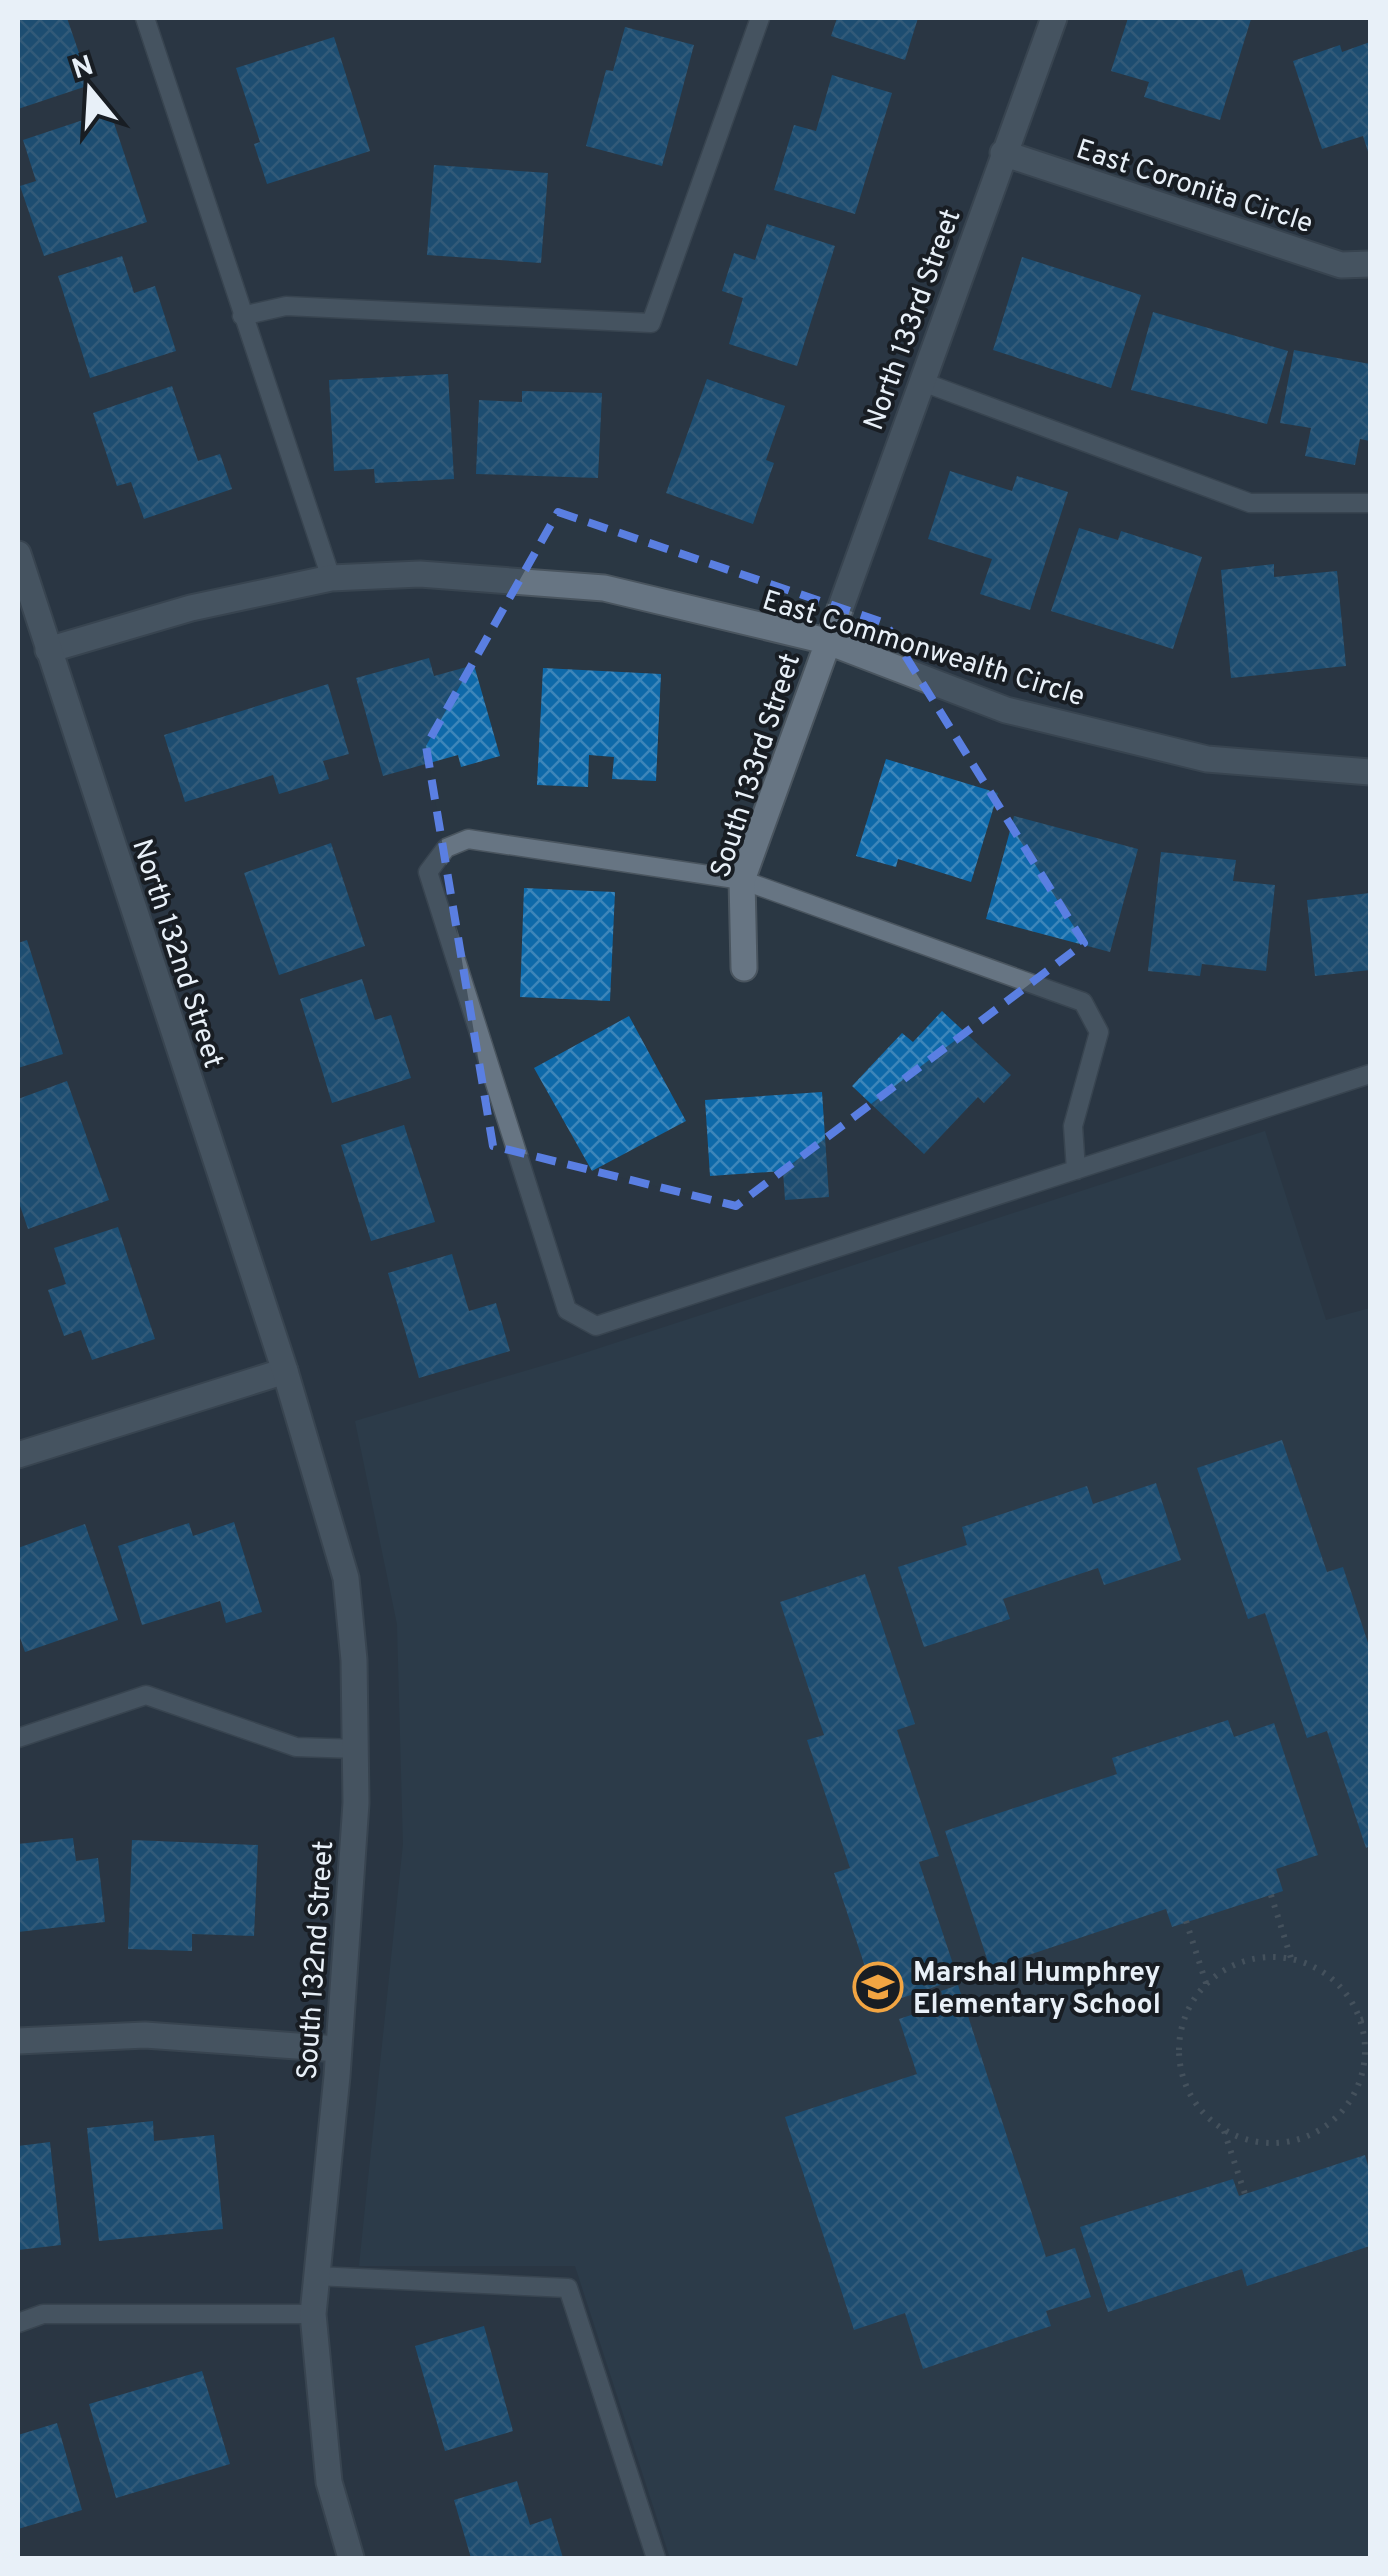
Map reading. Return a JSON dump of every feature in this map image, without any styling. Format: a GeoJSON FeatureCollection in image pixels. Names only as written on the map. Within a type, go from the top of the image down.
{"type":"FeatureCollection","features":[{"type":"Feature","properties":{"kind":"street","name":"North 133rd Street"},"geometry":{"type":"LineString","coordinates":[[826,641],[1054,18]]}},
{"type":"Feature","properties":{"kind":"street","name":"East Coronita Circle"},"geometry":{"type":"LineString","coordinates":[[1003,153],[1341,265],[1370,264]]}},
{"type":"Feature","properties":{"kind":"street","name":"North 132nd Street"},"geometry":{"type":"LineString","coordinates":[[18,554],[285,1370]]}},
{"type":"Feature","properties":{"kind":"street","name":"East Commonwealth Circle"},"geometry":{"type":"LineString","coordinates":[[48,650],[192,608],[332,578],[420,574],[604,588],[826,641],[1006,710],[1207,759],[1370,772]]}},
{"type":"Feature","properties":{"kind":"street","name":"South 133rd Street"},"geometry":{"type":"LineString","coordinates":[[744,968],[742,880],[826,641]]}},
{"type":"Feature","properties":{"kind":"street"},"geometry":{"type":"LineString","coordinates":[[18,1455],[285,1370]]}},
{"type":"Feature","properties":{"kind":"street","name":"South 132nd Street"},"geometry":{"type":"LineString","coordinates":[[285,1370],[346,1578],[358,1749],[338,2049],[313,2314],[329,2482],[351,2558]]}},
{"type":"Feature","properties":{"kind":"street"},"geometry":{"type":"LineString","coordinates":[[18,2040],[145,2034],[338,2049]]}},
{"type":"Feature","properties":{"kind":"lane"},"geometry":{"type":"LineString","coordinates":[[145,18],[332,578]]}},
{"type":"Feature","properties":{"kind":"lane"},"geometry":{"type":"LineString","coordinates":[[242,316],[286,306],[651,323],[760,18]]}},
{"type":"Feature","properties":{"kind":"lane"},"geometry":{"type":"LineString","coordinates":[[920,382],[1250,503],[1370,503]]}},
{"type":"Feature","properties":{"kind":"lane"},"geometry":{"type":"LineString","coordinates":[[1076,1170],[1074,1126],[1099,1032],[1083,1002],[742,880],[468,839],[446,848],[428,872],[567,1310],[596,1326],[1076,1170],[1370,1074]]}},
{"type":"Feature","properties":{"kind":"lane"},"geometry":{"type":"LineString","coordinates":[[18,1738],[146,1695],[296,1747],[358,1749]]}},
{"type":"Feature","properties":{"kind":"lane"},"geometry":{"type":"LineString","coordinates":[[316,2276],[568,2288],[656,2558]]}},
{"type":"Feature","properties":{"kind":"lane"},"geometry":{"type":"LineString","coordinates":[[18,2323],[43,2314],[313,2314]]}},
{"type":"Feature","properties":{"kind":"path"},"geometry":{"type":"LineString","coordinates":[[1271,1895],[1292,1958]]}},
{"type":"Feature","properties":{"kind":"path"},"geometry":{"type":"LineString","coordinates":[[1186,1922],[1206,1983]]}},
{"type":"Feature","properties":{"kind":"path"},"geometry":{"type":"LineString","coordinates":[[1261,1957],[1292,1958],[1320,1969],[1343,1988],[1366,2041],[1364,2071],[1352,2099],[1332,2123],[1304,2138],[1272,2144],[1241,2139],[1224,2130],[1192,2100],[1180,2071],[1178,2039],[1206,1983],[1232,1965],[1261,1957]]}},
{"type":"Feature","properties":{"kind":"path"},"geometry":{"type":"LineString","coordinates":[[1360,2020],[1370,2017]]}},
{"type":"Feature","properties":{"kind":"path"},"geometry":{"type":"LineString","coordinates":[[1224,2130],[1244,2194]]}},
{"type":"Feature","properties":{"kind":"highlighted area"},"geometry":{"type":"Polygon","coordinates":[[[558,512],[885,623],[1084,943],[736,1206],[493,1146],[426,746],[558,512]]]}},
{"type":"Feature","properties":{"kind":"shaded area","name":"Marshal Humphrey Elementary School"},"geometry":{"type":"Polygon","coordinates":[[[1265,1131],[1326,1320],[1370,1308],[1370,2558],[670,2558],[575,2266],[359,2266],[403,1844],[397,1624],[355,1421],[569,1358],[1265,1131]]]}},
{"type":"Feature","properties":{"kind":"building"},"geometry":{"type":"Polygon","coordinates":[[[18,18],[67,18],[90,85],[18,109],[18,18]]]}},
{"type":"Feature","properties":{"kind":"building"},"geometry":{"type":"Polygon","coordinates":[[[837,18],[918,18],[905,60],[831,36],[837,18]]]}},
{"type":"Feature","properties":{"kind":"building"},"geometry":{"type":"Polygon","coordinates":[[[1128,18],[1251,19],[1220,120],[1144,97],[1149,82],[1111,71],[1128,18]]]}},
{"type":"Feature","properties":{"kind":"building"},"geometry":{"type":"Polygon","coordinates":[[[625,27],[694,45],[662,166],[586,146],[606,70],[613,71],[625,27]]]}},
{"type":"Feature","properties":{"kind":"building"},"geometry":{"type":"Polygon","coordinates":[[[334,37],[370,151],[267,184],[254,144],[260,142],[236,68],[334,37]]]}},
{"type":"Feature","properties":{"kind":"building"},"geometry":{"type":"Polygon","coordinates":[[[1370,42],[1370,158],[1363,136],[1322,149],[1293,61],[1340,45],[1342,52],[1370,42]]]}},
{"type":"Feature","properties":{"kind":"building"},"geometry":{"type":"Polygon","coordinates":[[[832,75],[892,93],[855,214],[774,190],[794,125],[816,131],[832,75]]]}},
{"type":"Feature","properties":{"kind":"building"},"geometry":{"type":"Polygon","coordinates":[[[110,111],[147,222],[44,256],[20,186],[36,181],[23,140],[110,111]]]}},
{"type":"Feature","properties":{"kind":"building"},"geometry":{"type":"Polygon","coordinates":[[[434,165],[548,173],[541,263],[427,255],[434,165]]]}},
{"type":"Feature","properties":{"kind":"building"},"geometry":{"type":"Polygon","coordinates":[[[767,224],[835,246],[797,366],[729,344],[743,298],[722,291],[734,253],[755,260],[767,224]]]}},
{"type":"Feature","properties":{"kind":"building"},"geometry":{"type":"Polygon","coordinates":[[[122,256],[134,293],[155,286],[176,351],[90,378],[58,276],[122,256]]]}},
{"type":"Feature","properties":{"kind":"building"},"geometry":{"type":"Polygon","coordinates":[[[1022,257],[1141,295],[1111,388],[993,350],[1022,257]]]}},
{"type":"Feature","properties":{"kind":"building"},"geometry":{"type":"Polygon","coordinates":[[[1153,312],[1288,351],[1267,424],[1131,390],[1153,312]]]}},
{"type":"Feature","properties":{"kind":"building"},"geometry":{"type":"Polygon","coordinates":[[[1294,350],[1370,364],[1370,441],[1360,439],[1355,465],[1305,456],[1311,428],[1280,423],[1294,350]]]}},
{"type":"Feature","properties":{"kind":"building"},"geometry":{"type":"Polygon","coordinates":[[[448,374],[454,479],[375,483],[374,469],[334,471],[329,380],[448,374]]]}},
{"type":"Feature","properties":{"kind":"building"},"geometry":{"type":"Polygon","coordinates":[[[707,379],[785,406],[766,460],[774,463],[753,524],[666,493],[707,379]]]}},
{"type":"Feature","properties":{"kind":"building"},"geometry":{"type":"Polygon","coordinates":[[[172,386],[198,461],[220,454],[232,489],[144,519],[131,482],[117,486],[93,413],[172,386]]]}},
{"type":"Feature","properties":{"kind":"building"},"geometry":{"type":"Polygon","coordinates":[[[522,391],[602,393],[598,478],[476,474],[479,400],[522,402],[522,391]]]}},
{"type":"Feature","properties":{"kind":"building"},"geometry":{"type":"Polygon","coordinates":[[[950,471],[1012,491],[1017,476],[1068,492],[1030,610],[980,594],[992,559],[928,539],[950,471]]]}},
{"type":"Feature","properties":{"kind":"building"},"geometry":{"type":"Polygon","coordinates":[[[1079,528],[1118,540],[1121,531],[1202,557],[1173,649],[1051,611],[1079,528]]]}},
{"type":"Feature","properties":{"kind":"building"},"geometry":{"type":"Polygon","coordinates":[[[1274,564],[1274,577],[1337,571],[1346,666],[1231,678],[1221,570],[1274,564]]]}},
{"type":"Feature","properties":{"kind":"building"},"geometry":{"type":"Polygon","coordinates":[[[429,658],[434,676],[474,665],[500,756],[461,767],[458,755],[383,776],[356,678],[429,658]]]}},
{"type":"Feature","properties":{"kind":"building"},"geometry":{"type":"Polygon","coordinates":[[[543,668],[661,674],[656,781],[612,779],[614,757],[589,755],[588,787],[537,785],[543,668]]]}},
{"type":"Feature","properties":{"kind":"building"},"geometry":{"type":"Polygon","coordinates":[[[328,684],[349,754],[323,761],[329,779],[279,794],[273,775],[185,802],[164,735],[328,684]]]}},
{"type":"Feature","properties":{"kind":"building"},"geometry":{"type":"Polygon","coordinates":[[[886,759],[998,793],[971,882],[898,859],[896,867],[856,856],[886,759]]]}},
{"type":"Feature","properties":{"kind":"building"},"geometry":{"type":"Polygon","coordinates":[[[1014,816],[1138,849],[1110,952],[986,919],[1014,816]]]}},
{"type":"Feature","properties":{"kind":"building"},"geometry":{"type":"Polygon","coordinates":[[[331,843],[365,946],[279,975],[244,873],[331,843]]]}},
{"type":"Feature","properties":{"kind":"building"},"geometry":{"type":"Polygon","coordinates":[[[1161,852],[1236,860],[1233,881],[1275,885],[1266,971],[1202,964],[1200,976],[1148,971],[1161,852]]]}},
{"type":"Feature","properties":{"kind":"building"},"geometry":{"type":"Polygon","coordinates":[[[524,888],[615,892],[610,1001],[520,997],[524,888]]]}},
{"type":"Feature","properties":{"kind":"building"},"geometry":{"type":"Polygon","coordinates":[[[1370,893],[1370,970],[1315,976],[1307,900],[1370,893]]]}},
{"type":"Feature","properties":{"kind":"building"},"geometry":{"type":"Polygon","coordinates":[[[27,940],[63,1054],[18,1068],[18,943],[27,940]]]}},
{"type":"Feature","properties":{"kind":"building"},"geometry":{"type":"Polygon","coordinates":[[[362,979],[375,1020],[391,1015],[411,1078],[332,1103],[300,999],[362,979]]]}},
{"type":"Feature","properties":{"kind":"building"},"geometry":{"type":"Polygon","coordinates":[[[942,1011],[1011,1075],[984,1103],[978,1097],[924,1154],[852,1086],[902,1033],[913,1042],[942,1011]]]}},
{"type":"Feature","properties":{"kind":"building"},"geometry":{"type":"Polygon","coordinates":[[[629,1016],[686,1121],[592,1171],[534,1068],[629,1016]]]}},
{"type":"Feature","properties":{"kind":"building"},"geometry":{"type":"Polygon","coordinates":[[[67,1081],[109,1200],[28,1229],[18,1200],[18,1099],[67,1081]]]}},
{"type":"Feature","properties":{"kind":"building"},"geometry":{"type":"Polygon","coordinates":[[[822,1092],[829,1197],[785,1200],[783,1171],[710,1176],[705,1100],[822,1092]]]}},
{"type":"Feature","properties":{"kind":"building"},"geometry":{"type":"Polygon","coordinates":[[[404,1125],[435,1222],[371,1241],[341,1145],[404,1125]]]}},
{"type":"Feature","properties":{"kind":"building"},"geometry":{"type":"Polygon","coordinates":[[[118,1227],[155,1339],[92,1360],[81,1330],[64,1336],[48,1290],[66,1284],[54,1248],[118,1227]]]}},
{"type":"Feature","properties":{"kind":"building"},"geometry":{"type":"Polygon","coordinates":[[[452,1254],[469,1311],[496,1303],[510,1351],[419,1378],[388,1273],[452,1254]]]}},
{"type":"Feature","properties":{"kind":"building"},"geometry":{"type":"Polygon","coordinates":[[[1282,1440],[1327,1572],[1343,1567],[1370,1649],[1370,1846],[1366,1848],[1327,1731],[1307,1738],[1265,1613],[1248,1619],[1197,1468],[1282,1440]]]}},
{"type":"Feature","properties":{"kind":"building"},"geometry":{"type":"Polygon","coordinates":[[[1156,1483],[1181,1560],[1104,1585],[1098,1568],[1003,1599],[1010,1619],[924,1647],[898,1567],[967,1545],[962,1527],[1087,1486],[1093,1504],[1156,1483]]]}},
{"type":"Feature","properties":{"kind":"building"},"geometry":{"type":"Polygon","coordinates":[[[234,1522],[262,1612],[226,1623],[220,1601],[142,1625],[118,1546],[189,1523],[193,1536],[234,1522]]]}},
{"type":"Feature","properties":{"kind":"building"},"geometry":{"type":"Polygon","coordinates":[[[85,1524],[118,1620],[25,1652],[18,1632],[18,1548],[85,1524]]]}},
{"type":"Feature","properties":{"kind":"building"},"geometry":{"type":"Polygon","coordinates":[[[865,1574],[915,1724],[897,1730],[939,1856],[919,1862],[958,1979],[878,2006],[834,1873],[850,1868],[807,1740],[824,1735],[780,1602],[865,1574]]]}},
{"type":"Feature","properties":{"kind":"building"},"geometry":{"type":"Polygon","coordinates":[[[1228,1720],[1234,1737],[1274,1723],[1318,1855],[1276,1869],[1283,1891],[1172,1927],[1166,1909],[990,1968],[945,1831],[1117,1774],[1112,1758],[1228,1720]]]}},
{"type":"Feature","properties":{"kind":"building"},"geometry":{"type":"Polygon","coordinates":[[[73,1838],[76,1861],[98,1858],[105,1922],[18,1932],[18,1844],[73,1838]]]}},
{"type":"Feature","properties":{"kind":"building"},"geometry":{"type":"Polygon","coordinates":[[[132,1840],[258,1845],[254,1936],[192,1934],[192,1951],[128,1949],[132,1840]]]}},
{"type":"Feature","properties":{"kind":"building"},"geometry":{"type":"Polygon","coordinates":[[[958,1985],[1046,2257],[1075,2248],[1091,2297],[1046,2311],[1051,2326],[923,2369],[905,2313],[854,2330],[785,2117],[917,2074],[899,2019],[945,2004],[941,1991],[958,1985]]]}},
{"type":"Feature","properties":{"kind":"building"},"geometry":{"type":"Polygon","coordinates":[[[153,2121],[154,2141],[214,2135],[223,2229],[99,2241],[87,2128],[153,2121]]]}},
{"type":"Feature","properties":{"kind":"building"},"geometry":{"type":"Polygon","coordinates":[[[50,2142],[61,2245],[18,2250],[18,2146],[50,2142]]]}},
{"type":"Feature","properties":{"kind":"building"},"geometry":{"type":"Polygon","coordinates":[[[1365,2155],[1370,2173],[1370,2246],[1247,2286],[1242,2269],[1108,2312],[1080,2227],[1233,2179],[1239,2196],[1365,2155]]]}},
{"type":"Feature","properties":{"kind":"building"},"geometry":{"type":"Polygon","coordinates":[[[484,2326],[513,2431],[445,2451],[415,2346],[484,2326]]]}},
{"type":"Feature","properties":{"kind":"building"},"geometry":{"type":"Polygon","coordinates":[[[202,2371],[230,2464],[116,2498],[89,2404],[202,2371]]]}},
{"type":"Feature","properties":{"kind":"building"},"geometry":{"type":"Polygon","coordinates":[[[57,2423],[82,2510],[18,2529],[18,2435],[57,2423]]]}},
{"type":"Feature","properties":{"kind":"building"},"geometry":{"type":"Polygon","coordinates":[[[517,2481],[530,2525],[551,2518],[563,2558],[471,2558],[454,2500],[517,2481]]]}},
{"type":"Feature","properties":{"kind":"place","name":"Marshal Humphrey Elementary School"},"geometry":{"type":"Point","coordinates":[878,1987]}}]}
